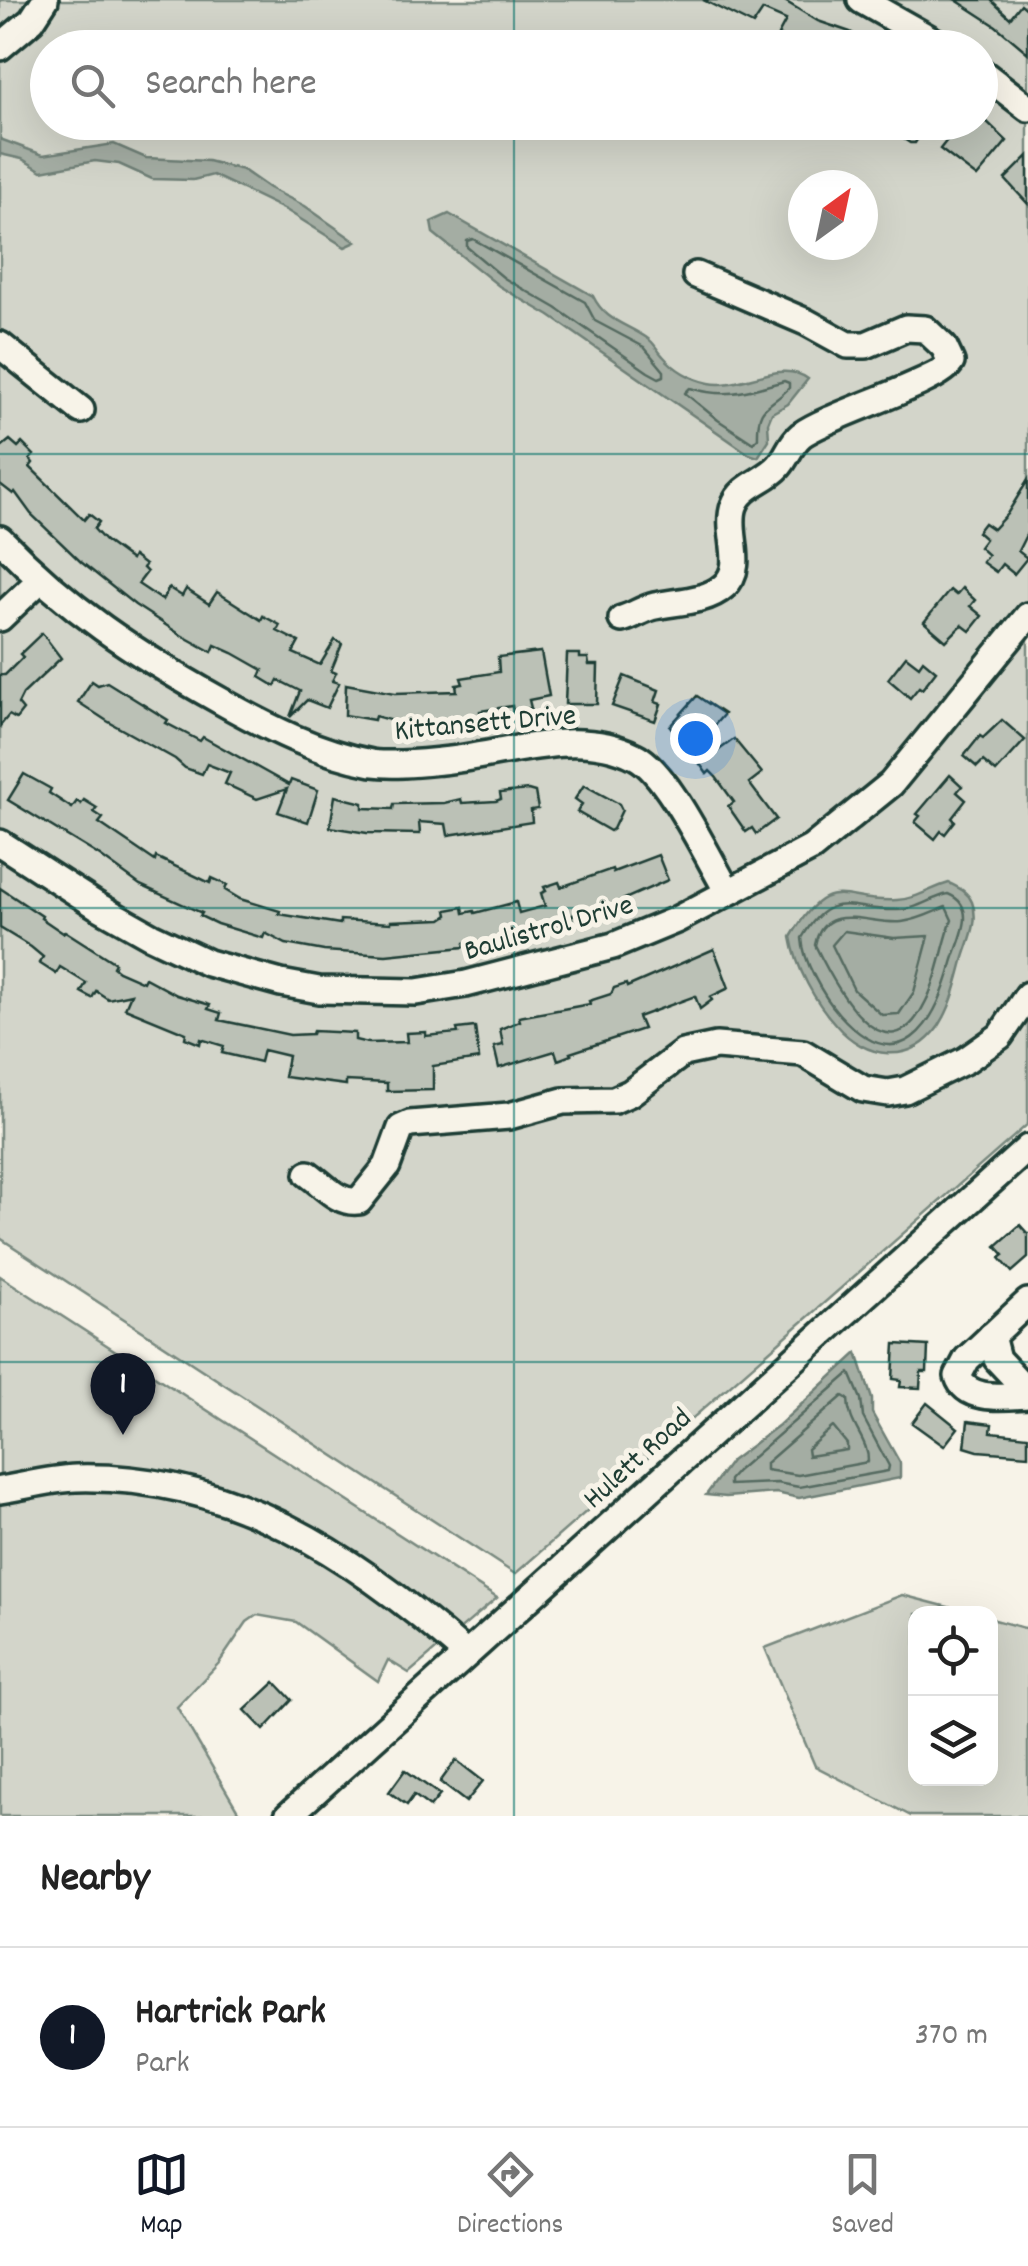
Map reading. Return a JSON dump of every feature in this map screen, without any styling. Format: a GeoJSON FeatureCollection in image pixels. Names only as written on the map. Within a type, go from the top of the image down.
{"type":"FeatureCollection","features":[{"type":"Feature","properties":{"kind":"street"},"geometry":{"type":"LineString","coordinates":[[0,47],[32,20],[45,0]]}},
{"type":"Feature","properties":{"kind":"street"},"geometry":{"type":"LineString","coordinates":[[862,0],[914,30]]}},
{"type":"Feature","properties":{"kind":"street"},"geometry":{"type":"LineString","coordinates":[[998,85],[1028,108]]}},
{"type":"Feature","properties":{"kind":"street"},"geometry":{"type":"LineString","coordinates":[[622,618],[721,589],[735,568],[731,536],[734,506],[749,486],[780,464],[792,443],[862,404],[948,370],[951,362],[944,347],[925,329],[906,328],[866,345],[848,345],[806,322],[696,274]]}},
{"type":"Feature","properties":{"kind":"street"},"geometry":{"type":"LineString","coordinates":[[0,345],[81,410]]}},
{"type":"Feature","properties":{"kind":"street","name":"Kittansett Drive"},"geometry":{"type":"LineString","coordinates":[[0,539],[40,580],[89,621],[142,656],[297,741],[374,764],[441,761],[568,742],[633,755],[657,773],[728,892]]}},
{"type":"Feature","properties":{"kind":"street"},"geometry":{"type":"LineString","coordinates":[[0,618],[40,580]]}},
{"type":"Feature","properties":{"kind":"street","name":"Baulistrol Drive"},"geometry":{"type":"LineString","coordinates":[[0,842],[110,912],[208,963],[318,990],[416,992],[466,984],[613,946],[676,920],[812,848],[891,784],[1028,616]]}},
{"type":"Feature","properties":{"kind":"street"},"geometry":{"type":"LineString","coordinates":[[308,1174],[340,1199],[359,1201],[386,1166],[401,1128],[509,1116],[564,1100],[614,1100],[630,1093],[670,1062],[700,1048],[802,1053],[863,1089],[906,1090],[966,1060],[1000,1036],[1028,995]]}},
{"type":"Feature","properties":{"kind":"street","name":"Hulett Road"},"geometry":{"type":"LineString","coordinates":[[288,1816],[1028,1148]]}},
{"type":"Feature","properties":{"kind":"street"},"geometry":{"type":"LineString","coordinates":[[1028,1302],[960,1368],[960,1384],[970,1392],[1028,1394]]}},
{"type":"Feature","properties":{"kind":"street"},"geometry":{"type":"LineString","coordinates":[[991,1336],[997,1359],[1028,1394]]}},
{"type":"Feature","properties":{"kind":"street"},"geometry":{"type":"LineString","coordinates":[[0,1490],[73,1478],[148,1481],[240,1504],[340,1557],[392,1593],[466,1654]]}},
{"type":"Feature","properties":{"kind":"shaded area"},"geometry":{"type":"Polygon","coordinates":[[[0,0],[1028,0],[1028,1124],[515,1574],[0,1238],[0,0]]]}},
{"type":"Feature","properties":{"kind":"shaded area"},"geometry":{"type":"Polygon","coordinates":[[[0,1276],[497,1598],[409,1673],[388,1660],[378,1681],[296,1622],[257,1615],[247,1622],[219,1663],[177,1707],[241,1816],[0,1816],[0,1276]]]}},
{"type":"Feature","properties":{"kind":"shaded area"},"geometry":{"type":"Polygon","coordinates":[[[902,1595],[944,1606],[908,1606],[908,1786],[998,1786],[998,1621],[1028,1629],[1028,1816],[911,1816],[815,1766],[765,1648],[902,1595]]]}},
{"type":"Feature","properties":{"kind":"water"},"geometry":{"type":"Polygon","coordinates":[[[0,139],[43,155],[114,144],[146,158],[208,161],[243,170],[356,242],[345,247],[286,210],[213,175],[193,180],[152,179],[119,164],[95,161],[42,171],[22,159],[0,154],[0,139]]]}},
{"type":"Feature","properties":{"kind":"water"},"geometry":{"type":"Polygon","coordinates":[[[449,214],[593,296],[610,316],[649,340],[678,370],[690,376],[722,384],[785,372],[808,379],[788,404],[772,413],[769,440],[758,457],[749,454],[550,316],[499,286],[433,233],[431,222],[449,214]]]}},
{"type":"Feature","properties":{"kind":"water"},"geometry":{"type":"Polygon","coordinates":[[[949,883],[968,895],[975,917],[944,1018],[928,1039],[915,1048],[888,1053],[860,1045],[821,1006],[797,961],[791,937],[804,916],[827,897],[904,899],[949,883]]]}},
{"type":"Feature","properties":{"kind":"water"},"geometry":{"type":"Polygon","coordinates":[[[857,1353],[872,1399],[872,1413],[900,1463],[900,1478],[799,1498],[776,1493],[706,1495],[731,1461],[779,1425],[857,1353]]]}},
{"type":"Feature","properties":{"kind":"building"},"geometry":{"type":"Polygon","coordinates":[[[703,0],[783,0],[818,21],[844,30],[781,30],[786,20],[763,10],[753,25],[703,0]]]}},
{"type":"Feature","properties":{"kind":"building"},"geometry":{"type":"Polygon","coordinates":[[[956,0],[991,0],[1010,18],[1021,4],[1028,10],[1028,53],[996,26],[956,0]]]}},
{"type":"Feature","properties":{"kind":"building"},"geometry":{"type":"Polygon","coordinates":[[[998,132],[1007,141],[977,177],[940,149],[947,140],[998,140],[998,132]]]}},
{"type":"Feature","properties":{"kind":"building"},"geometry":{"type":"Polygon","coordinates":[[[1028,156],[1028,204],[1005,179],[1028,156]]]}},
{"type":"Feature","properties":{"kind":"building"},"geometry":{"type":"Polygon","coordinates":[[[10,440],[18,447],[22,443],[34,455],[30,467],[84,520],[89,514],[99,522],[94,529],[105,541],[145,565],[147,572],[138,584],[162,600],[169,588],[182,596],[186,589],[209,604],[217,592],[261,620],[263,616],[280,625],[277,631],[299,642],[293,653],[320,665],[335,640],[342,644],[331,671],[336,673],[332,681],[339,683],[327,708],[307,700],[290,717],[300,691],[278,680],[275,686],[260,677],[263,670],[233,653],[215,645],[212,652],[181,635],[81,562],[31,514],[15,492],[0,484],[0,448],[10,440]]]}},
{"type":"Feature","properties":{"kind":"building"},"geometry":{"type":"Polygon","coordinates":[[[1028,480],[1028,531],[1018,551],[1027,558],[1014,574],[1002,564],[996,572],[982,562],[988,555],[979,547],[985,539],[977,532],[984,523],[993,529],[1028,480]]]}},
{"type":"Feature","properties":{"kind":"building"},"geometry":{"type":"Polygon","coordinates":[[[962,588],[975,600],[970,606],[982,616],[970,631],[962,625],[946,641],[924,622],[950,590],[956,595],[962,588]]]}},
{"type":"Feature","properties":{"kind":"building"},"geometry":{"type":"Polygon","coordinates":[[[42,633],[61,658],[23,694],[18,704],[23,710],[16,719],[9,715],[0,726],[0,675],[5,675],[23,657],[20,654],[42,633]]]}},
{"type":"Feature","properties":{"kind":"building"},"geometry":{"type":"Polygon","coordinates":[[[541,652],[549,696],[529,700],[531,708],[513,712],[512,706],[480,711],[480,715],[463,719],[404,724],[375,716],[374,720],[345,715],[346,684],[395,693],[457,691],[456,685],[463,684],[461,678],[499,672],[498,657],[541,652]]]}},
{"type":"Feature","properties":{"kind":"building"},"geometry":{"type":"Polygon","coordinates":[[[567,654],[580,654],[580,658],[588,658],[589,665],[598,665],[597,704],[565,704],[567,654]]]}},
{"type":"Feature","properties":{"kind":"building"},"geometry":{"type":"Polygon","coordinates":[[[906,656],[919,666],[923,660],[936,671],[910,698],[888,679],[906,656]]]}},
{"type":"Feature","properties":{"kind":"building"},"geometry":{"type":"Polygon","coordinates":[[[624,676],[659,690],[655,702],[661,704],[655,721],[612,706],[624,676]]]}},
{"type":"Feature","properties":{"kind":"building"},"geometry":{"type":"Polygon","coordinates":[[[92,681],[98,685],[107,682],[168,720],[166,723],[200,741],[203,737],[289,785],[291,780],[318,790],[308,822],[278,812],[287,789],[257,799],[225,784],[230,773],[207,764],[202,774],[185,768],[107,721],[78,702],[92,681]]]}},
{"type":"Feature","properties":{"kind":"building"},"geometry":{"type":"Polygon","coordinates":[[[697,696],[724,714],[691,752],[670,726],[697,696]]]}},
{"type":"Feature","properties":{"kind":"building"},"geometry":{"type":"Polygon","coordinates":[[[1002,720],[1025,740],[996,772],[983,761],[977,767],[964,756],[980,736],[983,738],[1002,720]]]}},
{"type":"Feature","properties":{"kind":"building"},"geometry":{"type":"Polygon","coordinates":[[[734,739],[762,773],[749,783],[776,819],[756,834],[752,828],[746,832],[728,806],[734,802],[716,777],[710,771],[707,774],[700,764],[734,739]]]}},
{"type":"Feature","properties":{"kind":"building"},"geometry":{"type":"Polygon","coordinates":[[[24,774],[51,789],[49,793],[72,808],[77,801],[81,804],[84,800],[97,808],[94,812],[103,818],[99,823],[155,861],[156,857],[210,883],[212,878],[227,885],[225,890],[240,899],[280,911],[279,914],[340,924],[340,920],[391,923],[442,919],[448,915],[447,910],[463,907],[464,913],[475,913],[516,902],[519,913],[545,906],[541,893],[546,891],[544,887],[559,882],[561,887],[658,855],[668,880],[609,906],[607,902],[572,915],[572,919],[499,940],[386,955],[324,951],[286,944],[265,933],[263,938],[217,924],[200,916],[202,913],[140,885],[8,800],[24,774]]]}},
{"type":"Feature","properties":{"kind":"building"},"geometry":{"type":"Polygon","coordinates":[[[950,775],[962,786],[957,792],[966,800],[945,834],[941,831],[935,839],[915,822],[920,816],[917,814],[950,775]]]}},
{"type":"Feature","properties":{"kind":"building"},"geometry":{"type":"Polygon","coordinates":[[[584,785],[619,804],[622,810],[610,831],[577,812],[582,804],[575,799],[584,785]]]}},
{"type":"Feature","properties":{"kind":"building"},"geometry":{"type":"Polygon","coordinates":[[[535,792],[538,809],[531,810],[532,822],[448,835],[446,824],[419,822],[420,834],[367,833],[330,827],[335,796],[363,803],[363,808],[393,809],[394,804],[461,799],[462,803],[496,801],[501,799],[500,793],[535,792]]]}},
{"type":"Feature","properties":{"kind":"building"},"geometry":{"type":"Polygon","coordinates":[[[0,888],[63,933],[115,963],[113,967],[118,971],[210,1005],[208,1009],[221,1013],[219,1020],[290,1035],[313,1031],[355,1033],[355,1040],[368,1043],[407,1042],[406,1033],[426,1032],[426,1036],[475,1027],[479,1059],[433,1066],[433,1090],[387,1091],[387,1083],[346,1081],[346,1085],[284,1077],[288,1056],[263,1050],[260,1062],[222,1053],[224,1046],[201,1039],[200,1044],[185,1038],[186,1033],[125,1008],[131,994],[108,999],[96,991],[92,998],[81,992],[86,983],[60,967],[56,974],[39,963],[43,957],[31,947],[0,928],[0,888]]]}},
{"type":"Feature","properties":{"kind":"building"},"geometry":{"type":"Polygon","coordinates":[[[714,949],[729,988],[710,997],[712,1000],[700,1009],[695,996],[638,1017],[643,1029],[558,1060],[555,1051],[499,1068],[494,1047],[503,1045],[500,1029],[520,1021],[519,1017],[590,1004],[589,1001],[611,994],[614,988],[626,984],[627,987],[714,949]]]}},
{"type":"Feature","properties":{"kind":"building"},"geometry":{"type":"Polygon","coordinates":[[[1020,1225],[1028,1234],[1028,1258],[1012,1272],[996,1246],[1020,1225]]]}},
{"type":"Feature","properties":{"kind":"building"},"geometry":{"type":"Polygon","coordinates":[[[895,1344],[928,1346],[927,1372],[921,1372],[920,1388],[900,1387],[901,1380],[893,1379],[895,1344]]]}},
{"type":"Feature","properties":{"kind":"building"},"geometry":{"type":"Polygon","coordinates":[[[927,1403],[958,1428],[944,1446],[912,1423],[927,1403]]]}},
{"type":"Feature","properties":{"kind":"building"},"geometry":{"type":"Polygon","coordinates":[[[968,1421],[992,1424],[991,1432],[1028,1436],[1028,1455],[965,1447],[968,1421]]]}},
{"type":"Feature","properties":{"kind":"building"},"geometry":{"type":"Polygon","coordinates":[[[275,1682],[292,1700],[264,1730],[245,1710],[275,1682]]]}},
{"type":"Feature","properties":{"kind":"building"},"geometry":{"type":"Polygon","coordinates":[[[456,1760],[483,1781],[466,1802],[440,1782],[456,1760]]]}},
{"type":"Feature","properties":{"kind":"building"},"geometry":{"type":"Polygon","coordinates":[[[405,1770],[440,1795],[430,1807],[414,1795],[407,1805],[389,1792],[405,1770]]]}},
{"type":"Feature","properties":{"kind":"place","name":"Hartrick Park"},"geometry":{"type":"Point","coordinates":[123,1435]}}]}
